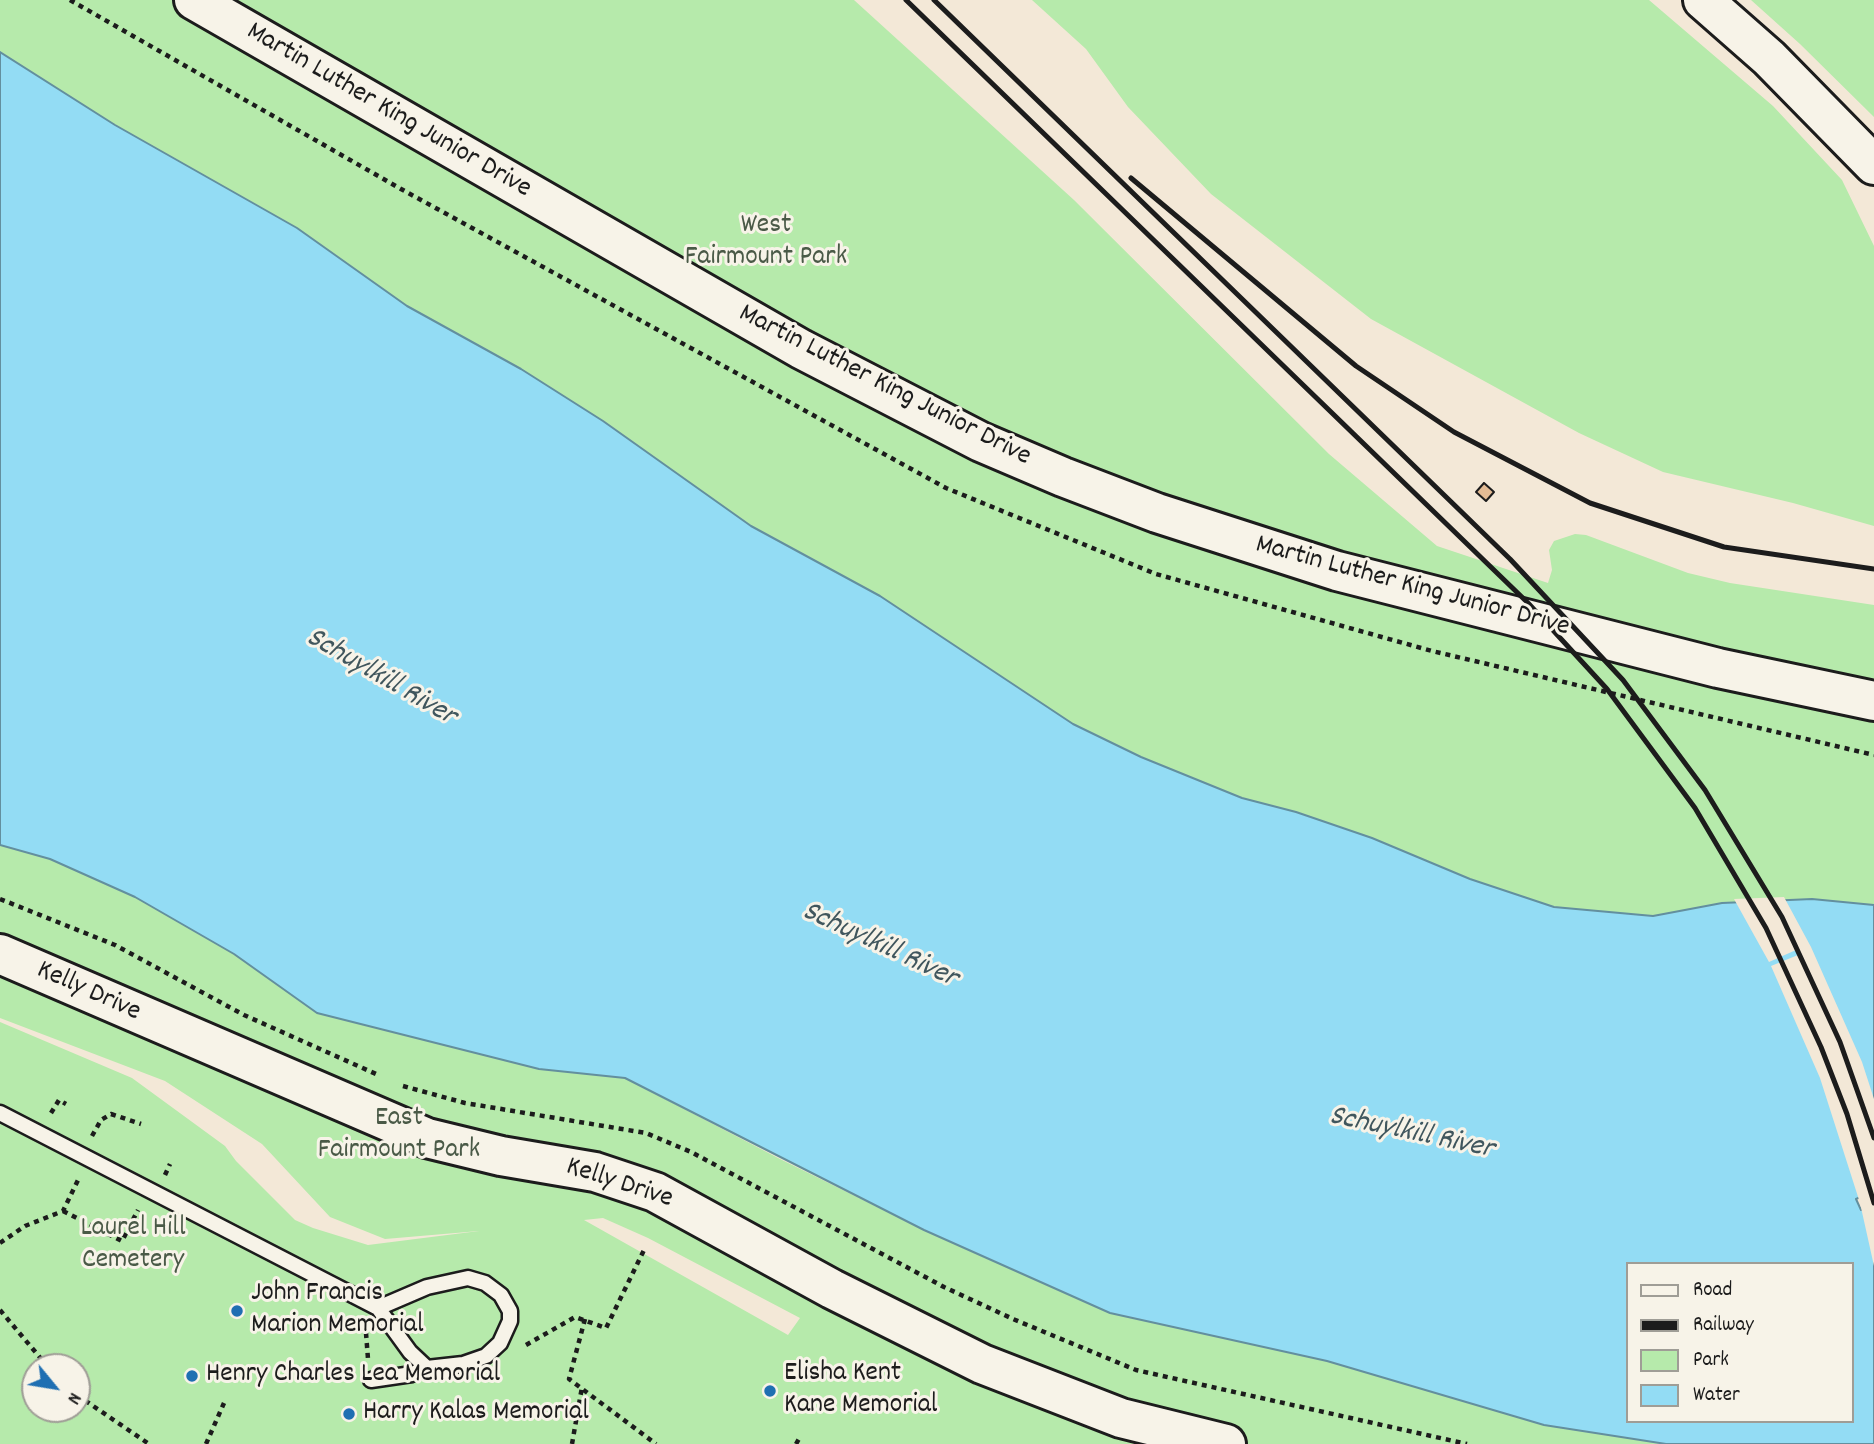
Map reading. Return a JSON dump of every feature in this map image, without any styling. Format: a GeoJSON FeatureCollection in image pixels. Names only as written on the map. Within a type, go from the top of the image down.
{"type":"FeatureCollection","features":[{"type":"Feature","properties":{"kind":"main road","name":"Martin Luther King Junior Drive"},"geometry":{"type":"LineString","coordinates":[[194,0],[801,349],[970,436],[1063,477],[1169,517],[1337,571],[1718,668],[1874,701]]}},
{"type":"Feature","properties":{"kind":"main road"},"geometry":{"type":"LineString","coordinates":[[1703,0],[1769,58],[1874,165]]}},
{"type":"Feature","properties":{"kind":"main road","name":"Kelly Drive"},"geometry":{"type":"LineString","coordinates":[[0,954],[427,1138],[501,1156],[595,1172],[655,1192],[877,1312],[982,1364],[1064,1399],[1121,1418],[1226,1444]]}},
{"type":"Feature","properties":{"kind":"lane"},"geometry":{"type":"LineString","coordinates":[[0,1113],[378,1308],[410,1352],[427,1368]]}},
{"type":"Feature","properties":{"kind":"lane"},"geometry":{"type":"LineString","coordinates":[[371,1380],[412,1374],[427,1368],[463,1364],[493,1351],[506,1332],[510,1311],[501,1294],[477,1279],[444,1281],[378,1308]]}},
{"type":"Feature","properties":{"kind":"path"},"geometry":{"type":"LineString","coordinates":[[57,1103],[59,1100],[66,1104]]}},
{"type":"Feature","properties":{"kind":"path"},"geometry":{"type":"LineString","coordinates":[[89,1142],[101,1120],[111,1114],[141,1124]]}},
{"type":"Feature","properties":{"kind":"path"},"geometry":{"type":"LineString","coordinates":[[0,1243],[25,1226],[63,1211],[80,1175]]}},
{"type":"Feature","properties":{"kind":"path"},"geometry":{"type":"LineString","coordinates":[[63,1211],[122,1241],[141,1206]]}},
{"type":"Feature","properties":{"kind":"path"},"geometry":{"type":"LineString","coordinates":[[493,1351],[510,1357],[522,1351],[529,1341],[575,1317],[606,1328],[644,1250]]}},
{"type":"Feature","properties":{"kind":"path"},"geometry":{"type":"LineString","coordinates":[[362,1299],[371,1380]]}},
{"type":"Feature","properties":{"kind":"path"},"geometry":{"type":"LineString","coordinates":[[0,1310],[36,1353]]}},
{"type":"Feature","properties":{"kind":"path"},"geometry":{"type":"LineString","coordinates":[[585,1319],[569,1379],[656,1444]]}},
{"type":"Feature","properties":{"kind":"path"},"geometry":{"type":"LineString","coordinates":[[572,1444],[582,1387]]}},
{"type":"Feature","properties":{"kind":"path"},"geometry":{"type":"LineString","coordinates":[[206,1444],[224,1402]]}},
{"type":"Feature","properties":{"kind":"path"},"geometry":{"type":"LineString","coordinates":[[91,1405],[149,1444]]}},
{"type":"Feature","properties":{"kind":"path"},"geometry":{"type":"LineString","coordinates":[[796,1444],[800,1437]]}},
{"type":"Feature","properties":{"kind":"green space","name":"West Fairmount Park"},"geometry":{"type":"Polygon","coordinates":[[[0,0],[854,0],[1074,200],[1329,454],[1437,546],[1548,583],[1552,570],[1549,550],[1554,541],[1575,534],[1586,535],[1688,573],[1730,583],[1874,605],[1874,905],[1812,899],[1722,903],[1653,916],[1554,907],[1470,879],[1296,812],[1242,798],[1141,757],[1073,724],[880,596],[751,526],[603,421],[521,369],[407,306],[297,228],[115,125],[0,52],[0,0]]]}},
{"type":"Feature","properties":{"kind":"green space"},"geometry":{"type":"Polygon","coordinates":[[[1032,0],[1649,0],[1773,106],[1842,180],[1874,246],[1874,526],[1793,503],[1663,472],[1579,433],[1371,319],[1211,194],[1128,107],[1086,49],[1032,0]]]}},
{"type":"Feature","properties":{"kind":"green space"},"geometry":{"type":"Polygon","coordinates":[[[1751,0],[1874,0],[1874,117],[1800,44],[1751,0]]]}},
{"type":"Feature","properties":{"kind":"green space"},"geometry":{"type":"Polygon","coordinates":[[[0,845],[50,859],[135,897],[234,954],[317,1013],[539,1069],[625,1078],[924,1230],[1110,1313],[1327,1361],[1544,1425],[1666,1444],[0,1444],[0,1022],[132,1078],[225,1146],[236,1161],[295,1220],[313,1228],[368,1245],[479,1231],[385,1239],[330,1217],[262,1144],[165,1081],[0,1018],[0,845]],[[603,1218],[584,1220],[788,1335],[800,1318],[648,1238],[603,1218]]]}},
{"type":"Feature","properties":{"kind":"water","name":"Schuylkill River"},"geometry":{"type":"Polygon","coordinates":[[[0,52],[115,125],[297,228],[407,306],[521,369],[603,421],[751,526],[880,596],[1073,724],[1141,757],[1242,798],[1296,812],[1372,838],[1470,879],[1554,907],[1653,916],[1722,903],[1812,899],[1874,905],[1874,1191],[1856,1199],[1861,1210],[1874,1205],[1874,1444],[1666,1444],[1544,1425],[1327,1361],[1110,1313],[924,1230],[625,1078],[539,1069],[317,1013],[234,954],[135,897],[50,859],[0,845],[0,52]]]}},
{"type":"Feature","properties":{"kind":"pier"},"geometry":{"type":"Polygon","coordinates":[[[1784,897],[1811,947],[1862,1062],[1874,1099],[1874,1195],[1861,1201],[1863,1206],[1874,1201],[1874,1266],[1860,1203],[1820,1078],[1771,966],[1798,955],[1796,950],[1769,962],[1734,899],[1784,897]]]}},
{"type":"Feature","properties":{"kind":"building"},"geometry":{"type":"Polygon","coordinates":[[[1484,483],[1494,492],[1486,501],[1476,492],[1484,483]]]}},
{"type":"Feature","properties":{"kind":"railway"},"geometry":{"type":"LineString","coordinates":[[906,0],[1528,603],[1607,689],[1695,808],[1766,928],[1821,1047],[1847,1114],[1874,1203]]}},
{"type":"Feature","properties":{"kind":"railway"},"geometry":{"type":"LineString","coordinates":[[934,0],[1510,559],[1623,680],[1705,790],[1782,917],[1840,1042],[1874,1138]]}},
{"type":"Feature","properties":{"kind":"railway"},"geometry":{"type":"LineString","coordinates":[[1131,178],[1356,366],[1454,432],[1590,503],[1724,547],[1874,569]]}},
{"type":"Feature","properties":{"kind":"place","name":"John Francis Marion Memorial"},"geometry":{"type":"Point","coordinates":[237,1311]}},
{"type":"Feature","properties":{"kind":"place","name":"Henry Charles Lea Memorial"},"geometry":{"type":"Point","coordinates":[192,1376]}},
{"type":"Feature","properties":{"kind":"place","name":"Elisha Kent Kane Memorial"},"geometry":{"type":"Point","coordinates":[770,1391]}},
{"type":"Feature","properties":{"kind":"place","name":"Harry Kalas Memorial"},"geometry":{"type":"Point","coordinates":[349,1414]}},
{"type":"Feature","properties":{"kind":"park label","name":"East Fairmount Park"},"geometry":{"type":"Point","coordinates":[399,1136]}},
{"type":"Feature","properties":{"kind":"park label","name":"Laurel Hill Cemetery"},"geometry":{"type":"Point","coordinates":[133,1246]}}]}
